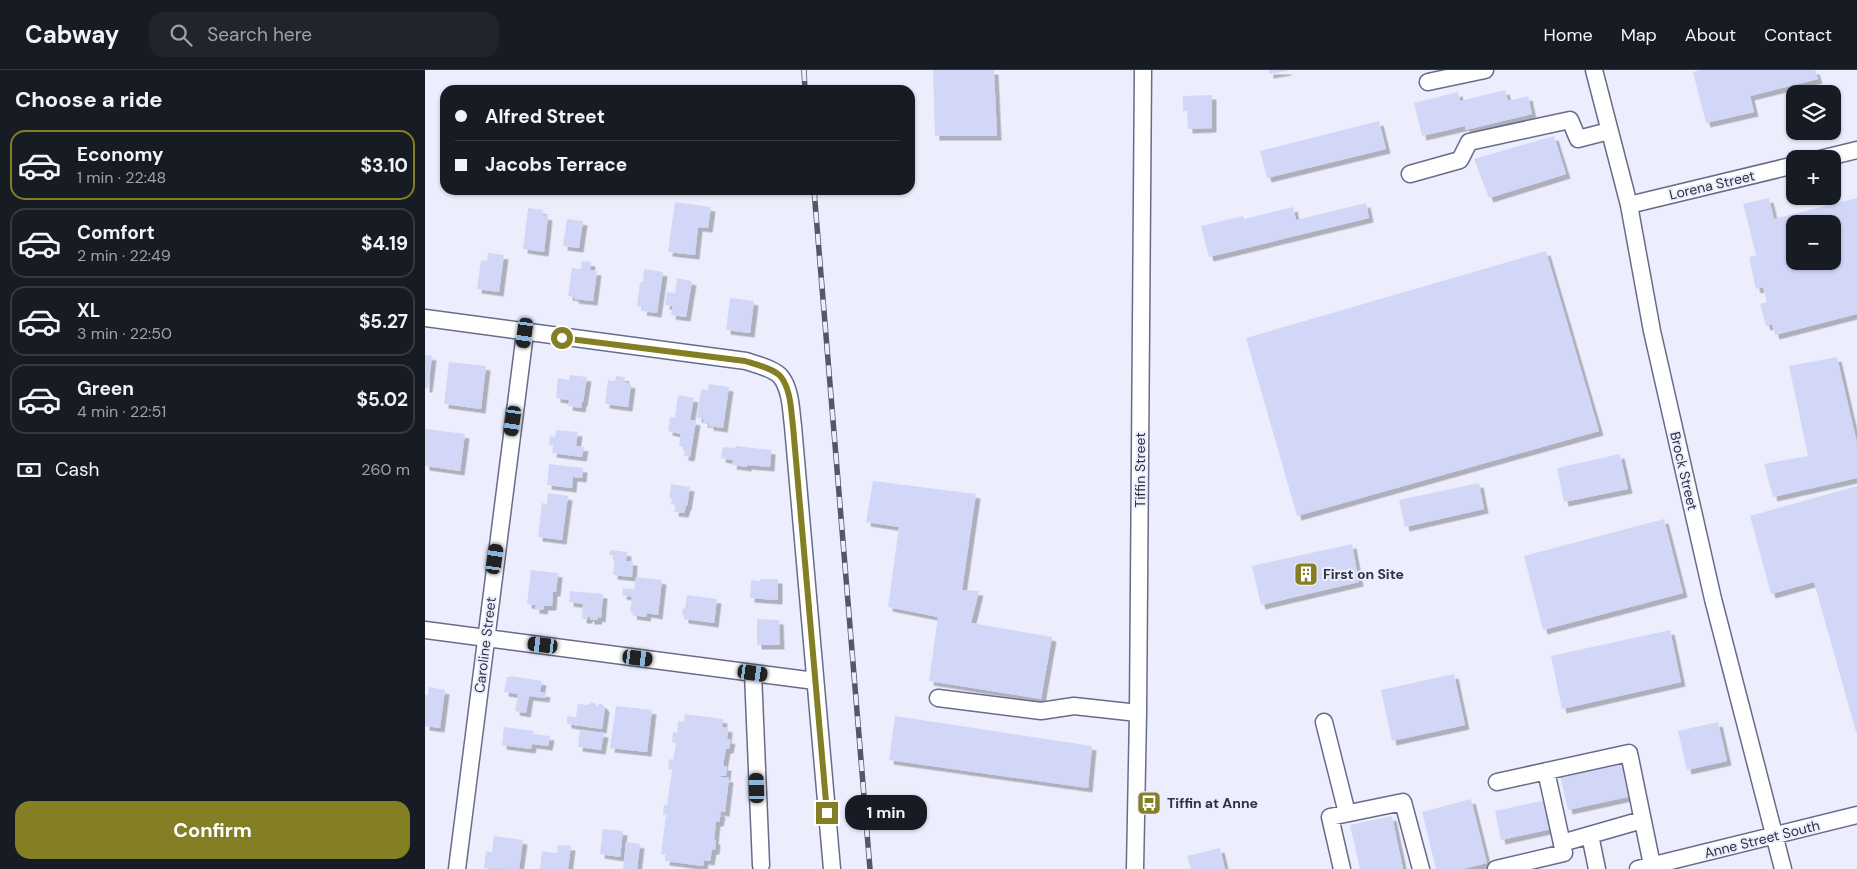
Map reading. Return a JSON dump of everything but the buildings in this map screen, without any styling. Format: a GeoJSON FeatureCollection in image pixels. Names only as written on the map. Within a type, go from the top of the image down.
{"type":"FeatureCollection","features":[{"type":"Feature","properties":{"kind":"street","name":"Tiffin Street"},"geometry":{"type":"LineString","coordinates":[[1135,869],[1143,70]]}},
{"type":"Feature","properties":{"kind":"street"},"geometry":{"type":"LineString","coordinates":[[1427,82],[1485,70]]}},
{"type":"Feature","properties":{"kind":"street","name":"Brock Street"},"geometry":{"type":"LineString","coordinates":[[1594,70],[1629,205],[1651,331],[1711,589],[1783,869]]}},
{"type":"Feature","properties":{"kind":"street"},"geometry":{"type":"LineString","coordinates":[[1410,174],[1459,160],[1469,142],[1570,120],[1578,139],[1609,131]]}},
{"type":"Feature","properties":{"kind":"street"},"geometry":{"type":"LineString","coordinates":[[1841,154],[1857,150]]}},
{"type":"Feature","properties":{"kind":"street","name":"Lorena Street"},"geometry":{"type":"LineString","coordinates":[[1629,205],[1786,167]]}},
{"type":"Feature","properties":{"kind":"street"},"geometry":{"type":"LineString","coordinates":[[425,318],[525,333],[745,361],[764,366],[781,376],[789,396],[793,426],[832,869]]}},
{"type":"Feature","properties":{"kind":"street","name":"Caroline Street"},"geometry":{"type":"LineString","coordinates":[[457,869],[525,333]]}},
{"type":"Feature","properties":{"kind":"street"},"geometry":{"type":"LineString","coordinates":[[425,630],[815,681]]}},
{"type":"Feature","properties":{"kind":"street"},"geometry":{"type":"LineString","coordinates":[[753,673],[761,865]]}},
{"type":"Feature","properties":{"kind":"street"},"geometry":{"type":"LineString","coordinates":[[938,698],[1041,711],[1074,706],[1138,713]]}},
{"type":"Feature","properties":{"kind":"street"},"geometry":{"type":"LineString","coordinates":[[1324,722],[1347,813]]}},
{"type":"Feature","properties":{"kind":"street"},"geometry":{"type":"LineString","coordinates":[[1497,782],[1629,753],[1642,820],[1645,867]]}},
{"type":"Feature","properties":{"kind":"street"},"geometry":{"type":"LineString","coordinates":[[1497,869],[1525,866],[1564,853],[1546,771]]}},
{"type":"Feature","properties":{"kind":"street"},"geometry":{"type":"LineString","coordinates":[[1341,869],[1330,817],[1403,802],[1421,869]]}},
{"type":"Feature","properties":{"kind":"street","name":"Anne Street South"},"geometry":{"type":"LineString","coordinates":[[1645,867],[1671,865],[1775,834],[1857,815]]}},
{"type":"Feature","properties":{"kind":"street"},"geometry":{"type":"LineString","coordinates":[[1562,843],[1642,820]]}},
{"type":"Feature","properties":{"kind":"street"},"geometry":{"type":"LineString","coordinates":[[1590,835],[1597,869]]}},
{"type":"Feature","properties":{"kind":"railway"},"geometry":{"type":"LineString","coordinates":[[804,70],[805,85]]}},
{"type":"Feature","properties":{"kind":"railway"},"geometry":{"type":"LineString","coordinates":[[814,195],[870,869]]}},
{"type":"Feature","properties":{"kind":"place","name":"First on Site"},"geometry":{"type":"Point","coordinates":[1306,574]}},
{"type":"Feature","properties":{"kind":"place","name":"Tiffin at Anne"},"geometry":{"type":"Point","coordinates":[1149,803]}},
{"type":"Feature","properties":{"kind":"route"},"geometry":{"type":"LineString","coordinates":[[562,338],[745,361],[764,366],[781,376],[789,396],[793,426],[827,813]]}}]}
